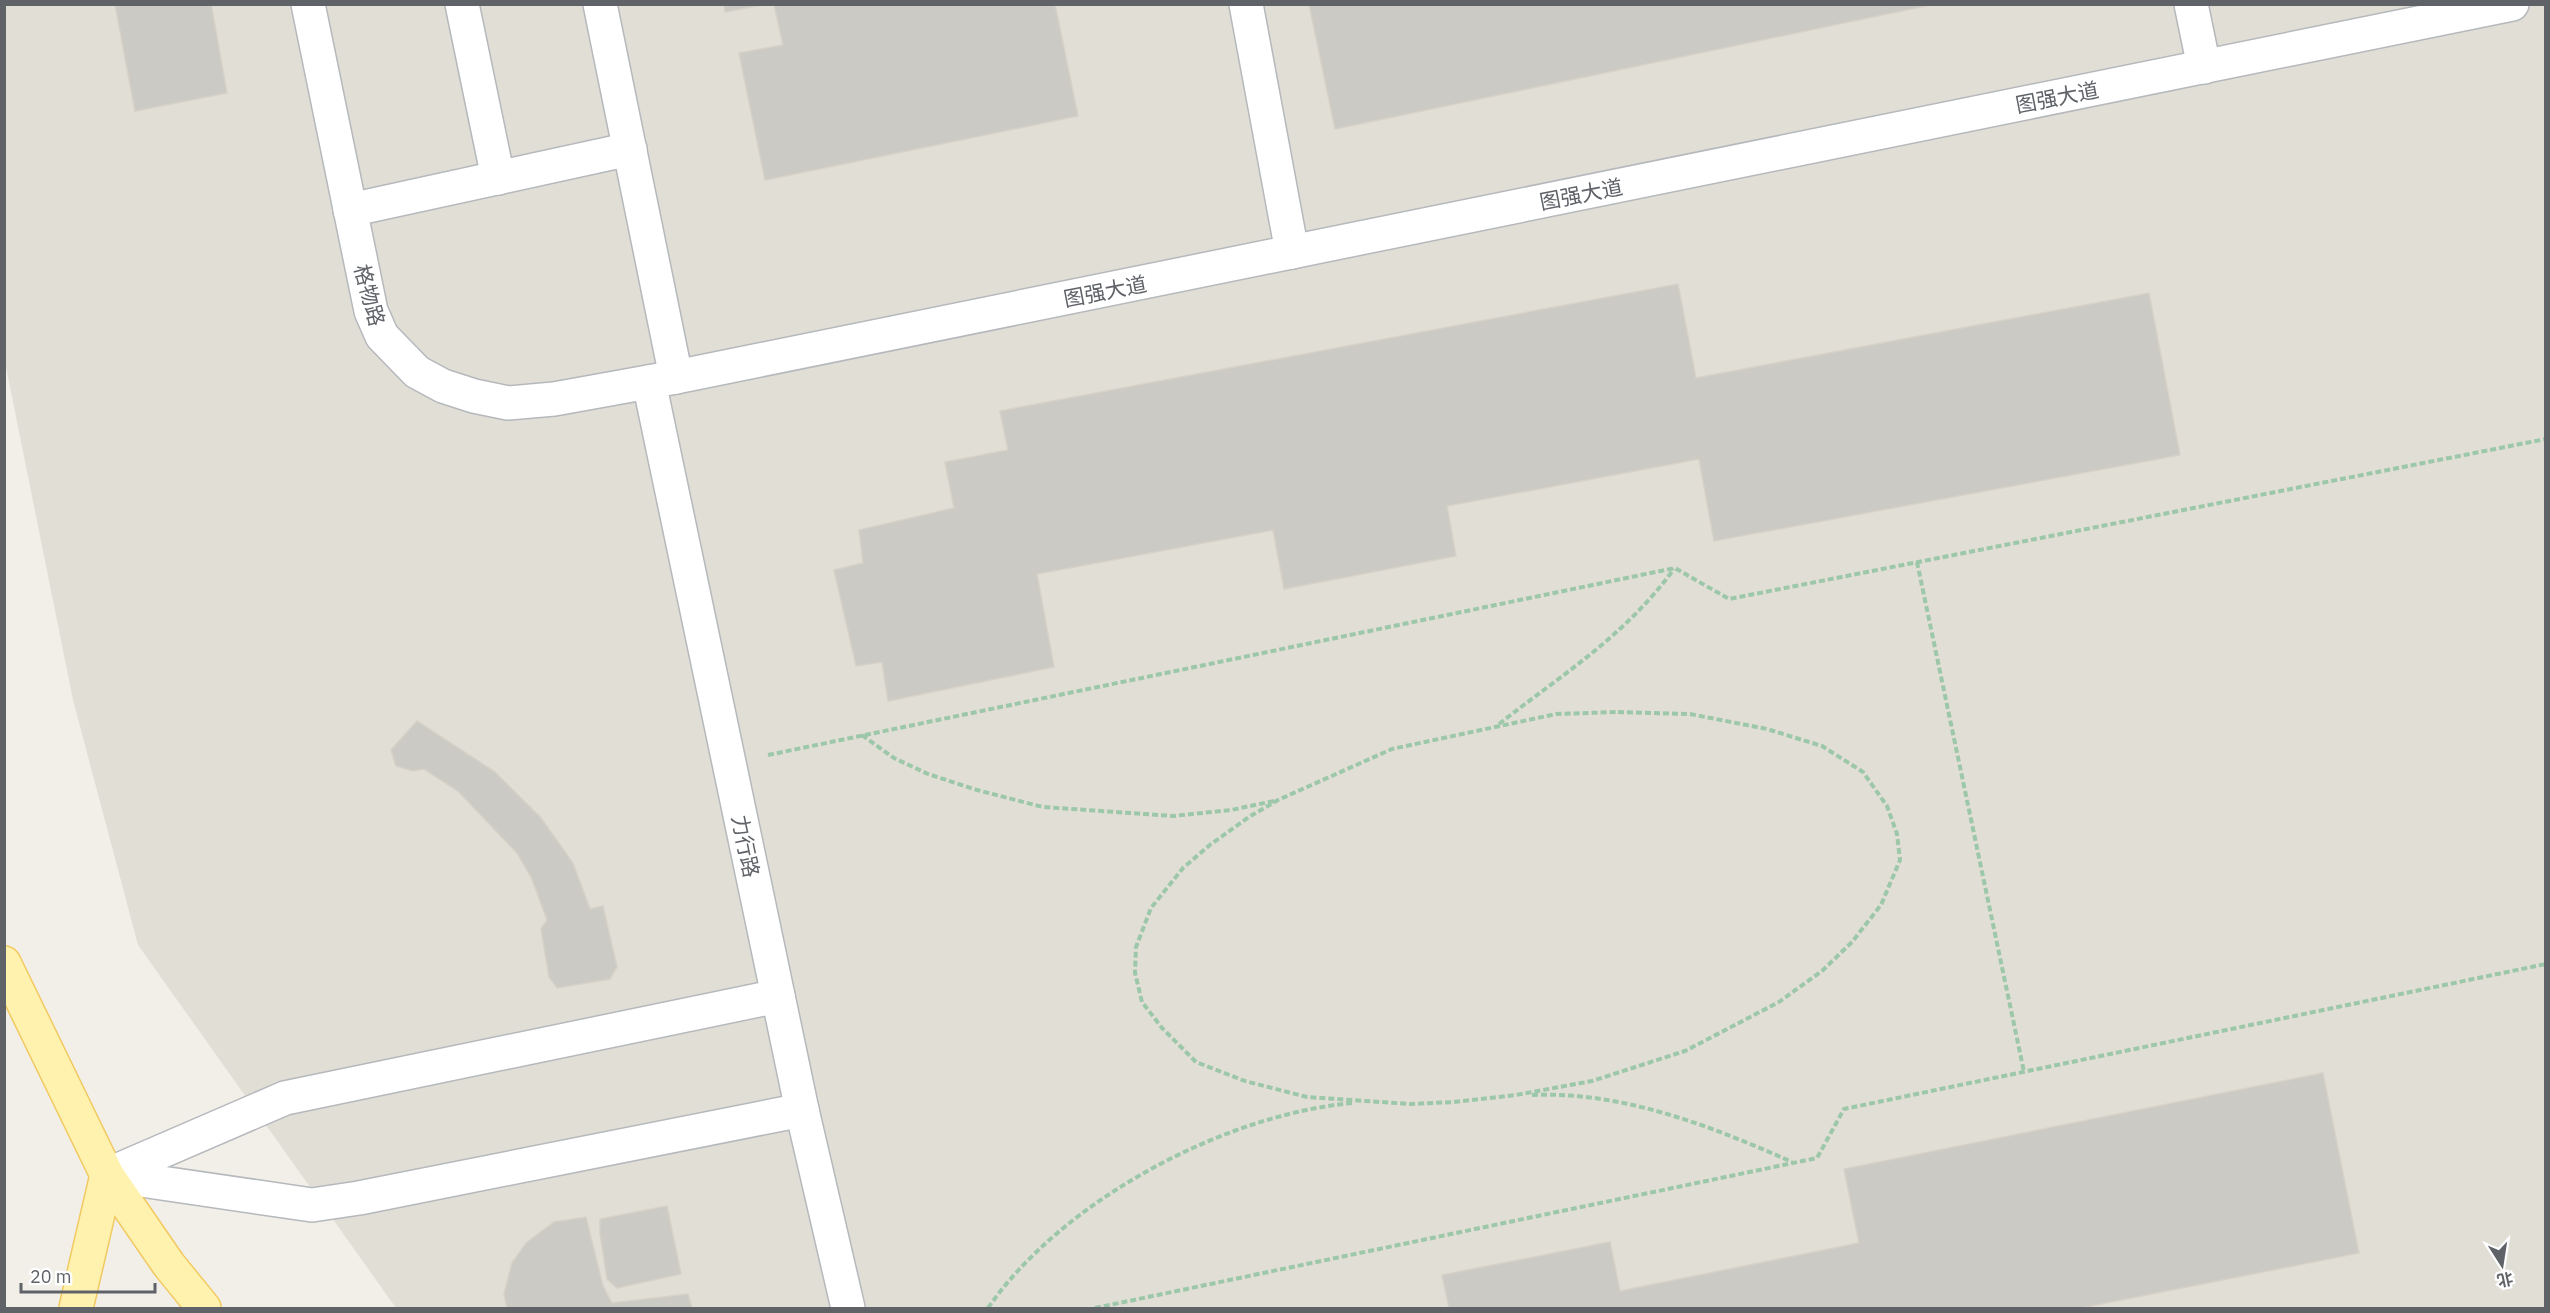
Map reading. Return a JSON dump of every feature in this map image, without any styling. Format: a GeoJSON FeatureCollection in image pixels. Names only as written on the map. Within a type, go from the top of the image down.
{"type":"FeatureCollection","features":[{"type":"Feature","properties":{"kind":"main road"},"geometry":{"type":"LineString","coordinates":[[4,963],[108,1175],[169,1264],[204,1308]]}},
{"type":"Feature","properties":{"kind":"main road"},"geometry":{"type":"LineString","coordinates":[[76,1308],[108,1175]]}},
{"type":"Feature","properties":{"kind":"lane","name":"格物路"},"geometry":{"type":"LineString","coordinates":[[308,4],[371,311],[382,336],[417,372],[443,386],[474,396],[508,403],[554,399],[663,380]]}},
{"type":"Feature","properties":{"kind":"lane"},"geometry":{"type":"LineString","coordinates":[[462,4],[498,178]]}},
{"type":"Feature","properties":{"kind":"lane","name":"力行路"},"geometry":{"type":"LineString","coordinates":[[600,4],[630,149],[663,380],[729,763],[802,1110],[848,1308]]}},
{"type":"Feature","properties":{"kind":"lane"},"geometry":{"type":"LineString","coordinates":[[1246,4],[1292,252]]}},
{"type":"Feature","properties":{"kind":"lane"},"geometry":{"type":"LineString","coordinates":[[2192,4],[2204,67]]}},
{"type":"Feature","properties":{"kind":"lane","name":"图强大道"},"geometry":{"type":"LineString","coordinates":[[663,380],[2512,4]]}},
{"type":"Feature","properties":{"kind":"lane"},"geometry":{"type":"LineString","coordinates":[[350,210],[630,149]]}},
{"type":"Feature","properties":{"kind":"lane"},"geometry":{"type":"LineString","coordinates":[[108,1175],[285,1098],[778,996]]}},
{"type":"Feature","properties":{"kind":"lane"},"geometry":{"type":"LineString","coordinates":[[108,1175],[312,1204],[359,1198],[802,1110]]}},
{"type":"Feature","properties":{"kind":"path"},"geometry":{"type":"LineString","coordinates":[[729,763],[1675,568],[1729,599],[2546,439]]}},
{"type":"Feature","properties":{"kind":"path"},"geometry":{"type":"LineString","coordinates":[[1917,562],[2024,1072]]}},
{"type":"Feature","properties":{"kind":"path"},"geometry":{"type":"LineString","coordinates":[[1497,725],[1606,643],[1635,617],[1675,568]]}},
{"type":"Feature","properties":{"kind":"path"},"geometry":{"type":"LineString","coordinates":[[1618,712],[1690,714],[1767,729],[1822,746],[1863,772],[1887,806],[1897,834],[1900,860],[1881,905],[1852,942],[1822,971],[1779,1002],[1685,1051],[1592,1081],[1516,1095],[1454,1102],[1410,1104],[1307,1097],[1245,1081],[1196,1062],[1162,1029],[1142,1002],[1135,973],[1136,947],[1151,908],[1183,868],[1211,843],[1278,800],[1392,749],[1497,725],[1556,714],[1618,712]]}},
{"type":"Feature","properties":{"kind":"path"},"geometry":{"type":"LineString","coordinates":[[862,735],[894,758],[928,774],[977,790],[1043,807],[1173,816],[1231,810],[1278,800]]}},
{"type":"Feature","properties":{"kind":"path"},"geometry":{"type":"LineString","coordinates":[[1095,1308],[1818,1158],[1844,1109],[2546,964]]}},
{"type":"Feature","properties":{"kind":"path"},"geometry":{"type":"LineString","coordinates":[[1516,1095],[1565,1093],[1669,1114],[1722,1133],[1793,1163]]}},
{"type":"Feature","properties":{"kind":"path"},"geometry":{"type":"LineString","coordinates":[[988,1308],[1046,1242],[1071,1221],[1148,1170],[1254,1123],[1317,1106],[1362,1102]]}},
{"type":"Feature","properties":{"kind":"shaded area"},"geometry":{"type":"Polygon","coordinates":[[[4,5],[2545,5],[2545,1308],[396,1308],[138,945],[73,700],[5,362],[4,5]]]}},
{"type":"Feature","properties":{"kind":"building"},"geometry":{"type":"Polygon","coordinates":[[[115,4],[211,4],[227,93],[135,111],[115,4]]]}},
{"type":"Feature","properties":{"kind":"building"},"geometry":{"type":"Polygon","coordinates":[[[724,4],[766,4],[725,12],[724,4]]]}},
{"type":"Feature","properties":{"kind":"building"},"geometry":{"type":"Polygon","coordinates":[[[774,4],[1055,4],[1078,116],[765,180],[739,53],[783,45],[774,4]]]}},
{"type":"Feature","properties":{"kind":"building"},"geometry":{"type":"Polygon","coordinates":[[[1309,4],[1935,4],[1335,129],[1309,4]]]}},
{"type":"Feature","properties":{"kind":"building"},"geometry":{"type":"Polygon","coordinates":[[[1678,284],[1696,378],[2149,293],[2180,455],[1714,541],[1699,459],[1447,506],[1456,556],[1284,589],[1273,530],[1037,574],[1054,667],[888,701],[882,662],[856,666],[834,570],[863,563],[859,530],[954,508],[945,462],[1008,450],[1000,411],[1678,284]]]}},
{"type":"Feature","properties":{"kind":"building"},"geometry":{"type":"Polygon","coordinates":[[[417,721],[495,772],[541,818],[573,863],[590,909],[603,906],[617,967],[610,979],[557,988],[549,977],[541,929],[547,920],[532,879],[517,853],[458,791],[424,769],[413,771],[396,766],[391,750],[417,721]]]}},
{"type":"Feature","properties":{"kind":"building"},"geometry":{"type":"Polygon","coordinates":[[[2323,1073],[2359,1253],[2081,1308],[1449,1308],[1442,1275],[1610,1242],[1620,1291],[1859,1243],[1844,1169],[2323,1073]]]}},
{"type":"Feature","properties":{"kind":"building"},"geometry":{"type":"Polygon","coordinates":[[[667,1206],[681,1274],[617,1288],[607,1279],[600,1219],[667,1206]]]}},
{"type":"Feature","properties":{"kind":"building"},"geometry":{"type":"Polygon","coordinates":[[[586,1217],[603,1286],[612,1303],[688,1294],[692,1308],[507,1308],[504,1294],[512,1263],[526,1243],[554,1222],[586,1217]]]}}]}
